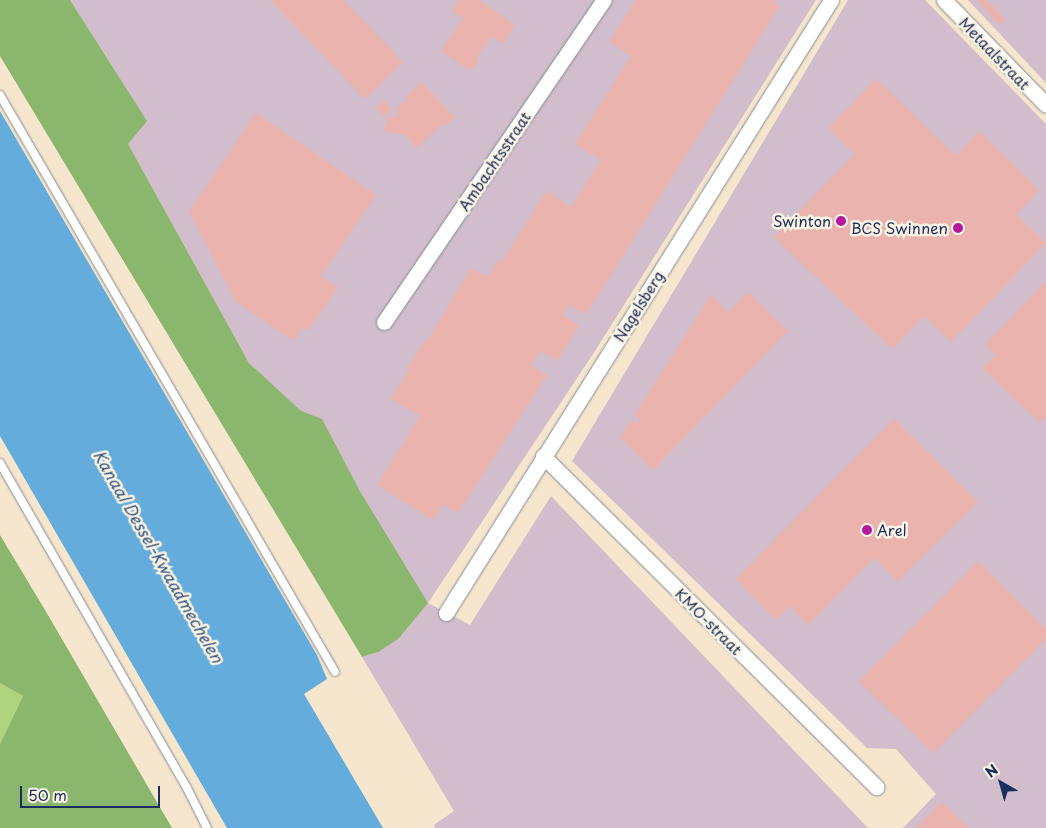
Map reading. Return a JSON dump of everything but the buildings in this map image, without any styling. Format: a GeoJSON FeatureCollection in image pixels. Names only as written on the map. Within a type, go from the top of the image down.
{"type":"FeatureCollection","features":[{"type":"Feature","properties":{"kind":"street","name":"Ambachtsstraat"},"geometry":{"type":"LineString","coordinates":[[384,322],[604,0]]}},
{"type":"Feature","properties":{"kind":"street","name":"Nagelsberg"},"geometry":{"type":"LineString","coordinates":[[446,613],[830,0]]}},
{"type":"Feature","properties":{"kind":"street","name":"Metaalstraat"},"geometry":{"type":"LineString","coordinates":[[944,0],[1046,106]]}},
{"type":"Feature","properties":{"kind":"street","name":"KMO-straat"},"geometry":{"type":"LineString","coordinates":[[543,456],[876,787]]}},
{"type":"Feature","properties":{"kind":"lane"},"geometry":{"type":"LineString","coordinates":[[0,95],[335,672]]}},
{"type":"Feature","properties":{"kind":"lane"},"geometry":{"type":"LineString","coordinates":[[0,463],[188,788],[207,828]]}},
{"type":"Feature","properties":{"kind":"shaded area"},"geometry":{"type":"Polygon","coordinates":[[[70,0],[816,0],[595,351],[428,603],[470,625],[551,496],[868,828],[435,828],[434,825],[454,811],[362,657],[378,652],[361,493],[322,420],[301,412],[249,363],[127,143],[146,120],[70,0]]]}},
{"type":"Feature","properties":{"kind":"shaded area"},"geometry":{"type":"Polygon","coordinates":[[[848,0],[925,0],[1046,124],[1046,828],[903,828],[936,794],[896,749],[867,748],[572,461],[848,0]]]}},
{"type":"Feature","properties":{"kind":"shaded area"},"geometry":{"type":"Polygon","coordinates":[[[968,0],[1046,0],[1046,83],[968,0]]]}},
{"type":"Feature","properties":{"kind":"green space"},"geometry":{"type":"Polygon","coordinates":[[[0,0],[70,0],[147,121],[128,144],[249,363],[301,411],[322,419],[361,493],[428,603],[398,639],[378,652],[362,657],[0,56],[0,0]]]}},
{"type":"Feature","properties":{"kind":"green space"},"geometry":{"type":"Polygon","coordinates":[[[0,535],[172,828],[0,828],[0,744],[23,696],[0,683],[0,535]]]}},
{"type":"Feature","properties":{"kind":"green space"},"geometry":{"type":"Polygon","coordinates":[[[0,683],[23,696],[0,744],[0,683]]]}},
{"type":"Feature","properties":{"kind":"water","name":"Kanaal Dessel-Kwaadmechelen"},"geometry":{"type":"Polygon","coordinates":[[[0,111],[317,655],[327,679],[304,694],[383,828],[227,828],[0,436],[0,111]]]}},
{"type":"Feature","properties":{"kind":"place","name":"Swinton"},"geometry":{"type":"Point","coordinates":[841,221]}},
{"type":"Feature","properties":{"kind":"place","name":"BCS Swinnen"},"geometry":{"type":"Point","coordinates":[958,228]}},
{"type":"Feature","properties":{"kind":"place","name":"Arel"},"geometry":{"type":"Point","coordinates":[867,530]}}]}
